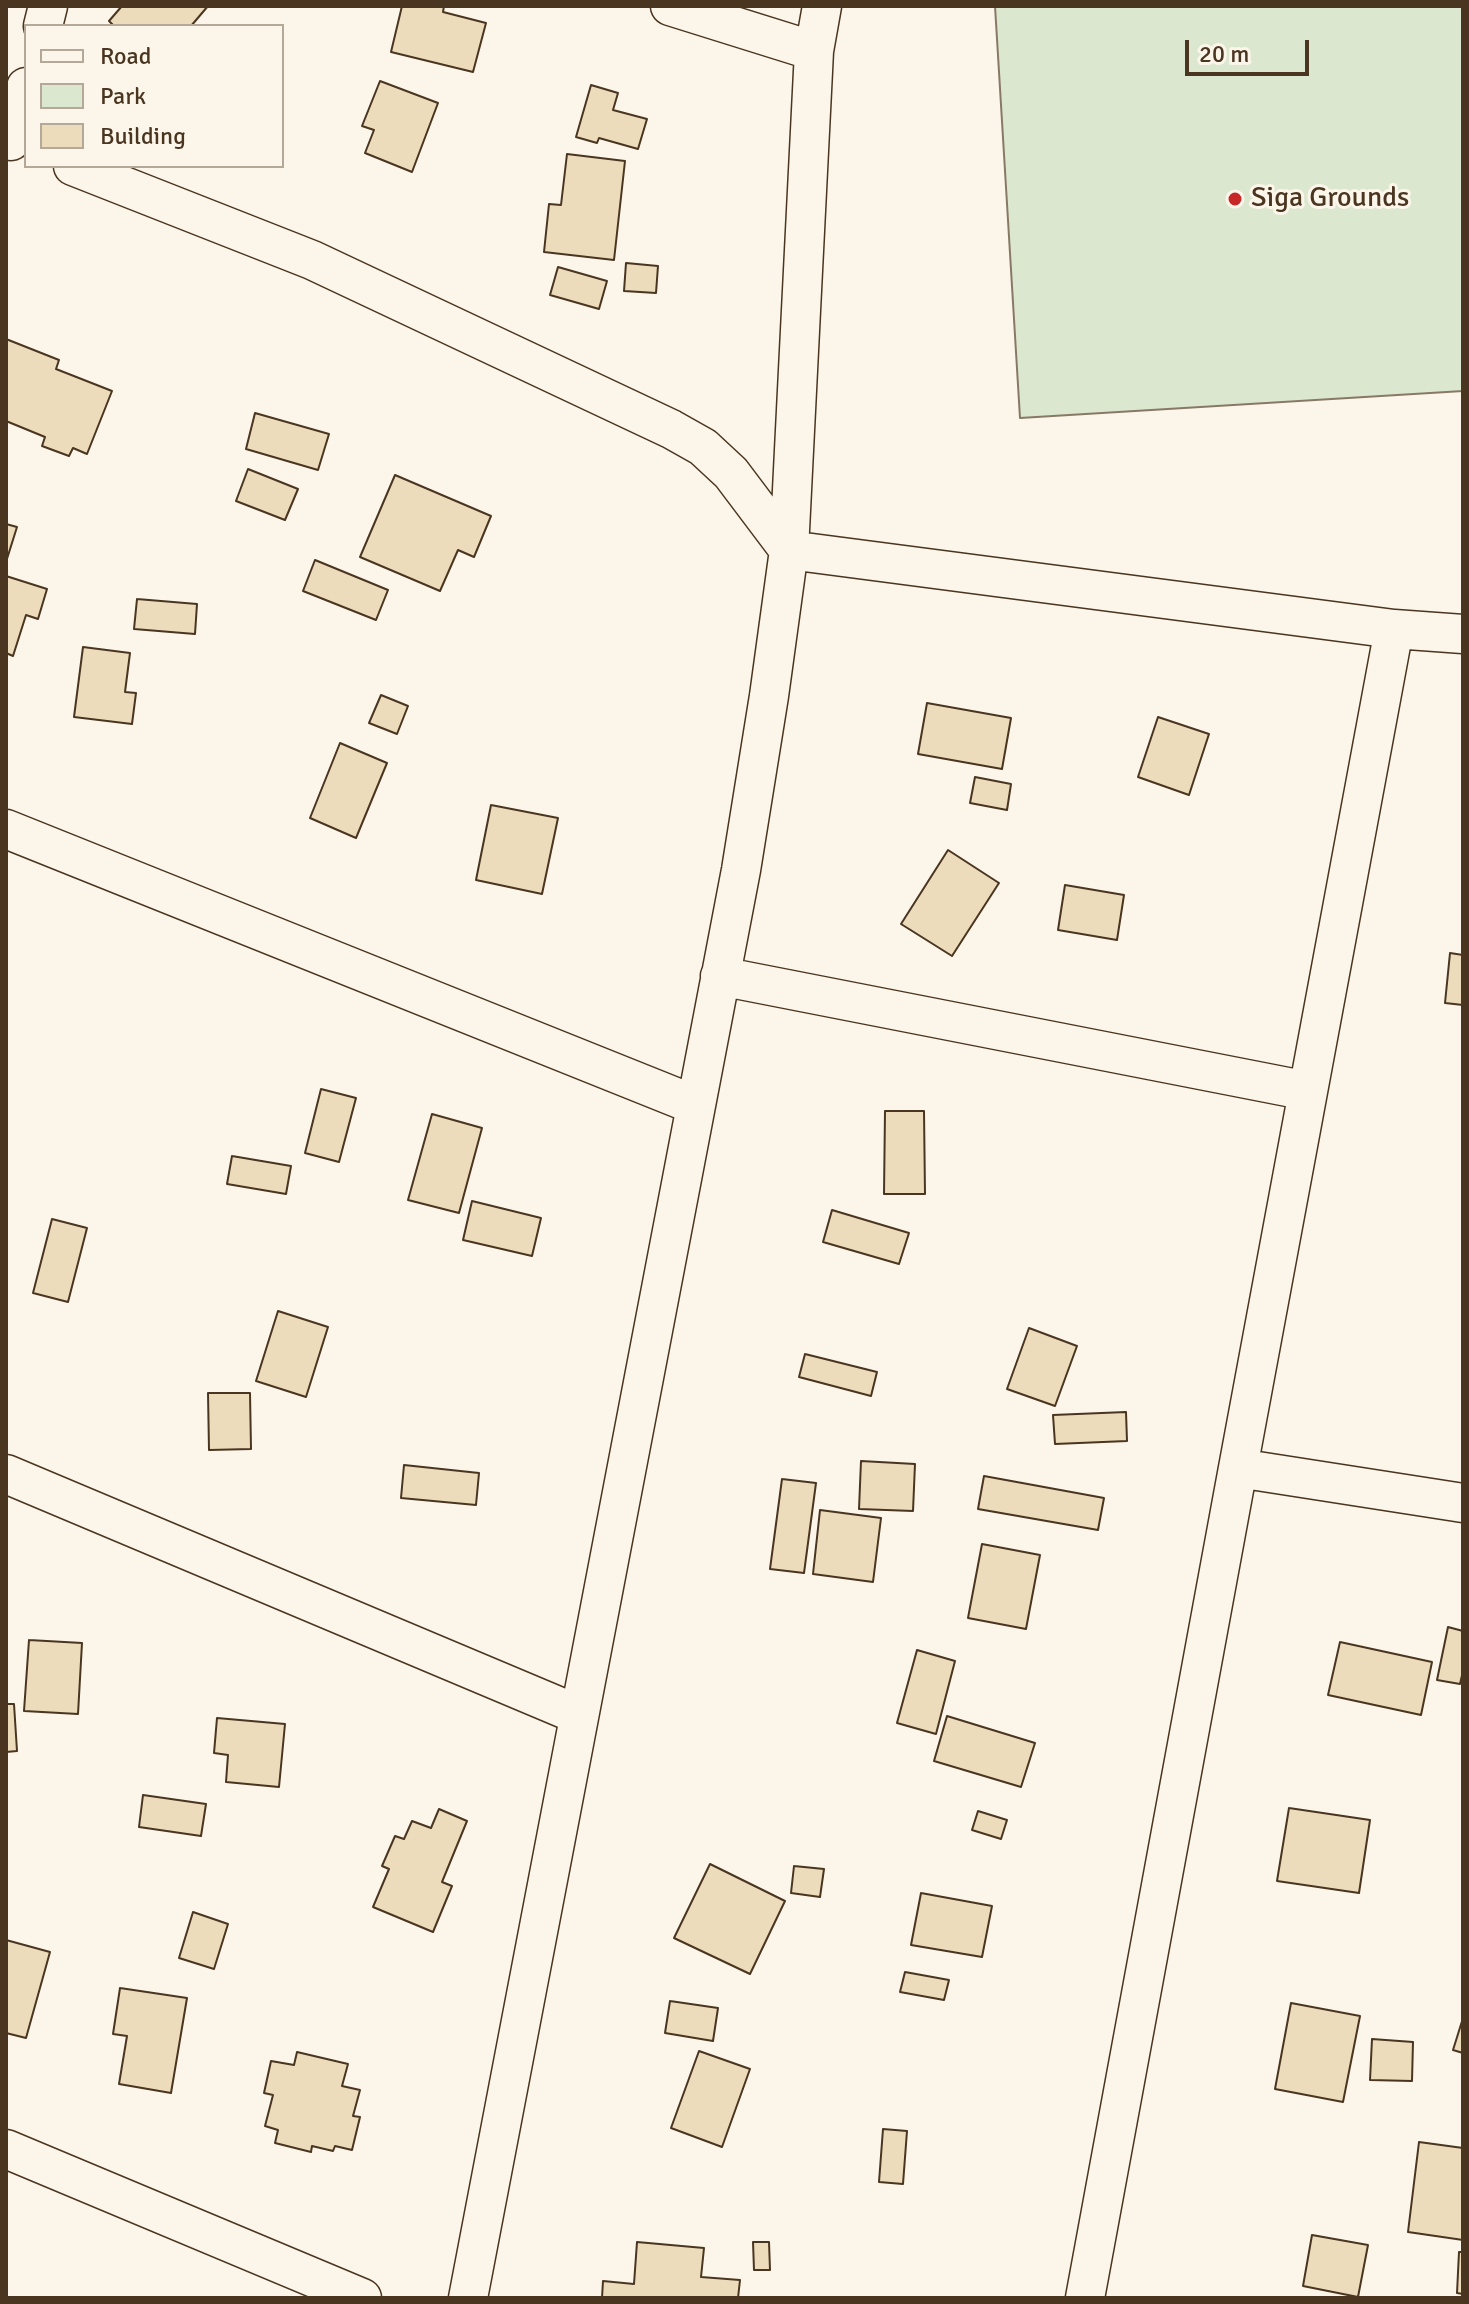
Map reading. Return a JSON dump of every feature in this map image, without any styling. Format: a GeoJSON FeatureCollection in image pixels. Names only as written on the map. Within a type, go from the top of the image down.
{"type":"FeatureCollection","features":[{"type":"Feature","properties":{"kind":"street"},"geometry":{"type":"LineString","coordinates":[[670,6],[814,51]]}},
{"type":"Feature","properties":{"kind":"street"},"geometry":{"type":"LineString","coordinates":[[468,2298],[741,870],[769,696],[789,550],[814,51],[822,6]]}},
{"type":"Feature","properties":{"kind":"street"},"geometry":{"type":"LineString","coordinates":[[14,142],[24,96]]}},
{"type":"Feature","properties":{"kind":"street"},"geometry":{"type":"LineString","coordinates":[[78,168],[312,260],[671,429],[703,447],[731,473],[789,550],[1394,629],[1463,634]]}},
{"type":"Feature","properties":{"kind":"street"},"geometry":{"type":"LineString","coordinates":[[1085,2298],[1394,629]]}},
{"type":"Feature","properties":{"kind":"street"},"geometry":{"type":"LineString","coordinates":[[6,829],[695,1105]]}},
{"type":"Feature","properties":{"kind":"street"},"geometry":{"type":"LineString","coordinates":[[720,976],[1308,1091]]}},
{"type":"Feature","properties":{"kind":"street"},"geometry":{"type":"LineString","coordinates":[[1238,1468],[1463,1503]]}},
{"type":"Feature","properties":{"kind":"street"},"geometry":{"type":"LineString","coordinates":[[6,1474],[579,1715]]}},
{"type":"Feature","properties":{"kind":"street"},"geometry":{"type":"LineString","coordinates":[[6,2149],[362,2298]]}},
{"type":"Feature","properties":{"kind":"green space","name":"Siga Grounds"},"geometry":{"type":"Polygon","coordinates":[[[995,6],[1463,6],[1463,391],[1020,418],[995,6]]]}},
{"type":"Feature","properties":{"kind":"building"},"geometry":{"type":"Polygon","coordinates":[[[122,6],[208,6],[193,24],[112,24],[109,21],[122,6]]]}},
{"type":"Feature","properties":{"kind":"building"},"geometry":{"type":"Polygon","coordinates":[[[402,6],[444,6],[443,12],[486,23],[473,72],[391,52],[402,6]]]}},
{"type":"Feature","properties":{"kind":"building"},"geometry":{"type":"Polygon","coordinates":[[[380,81],[438,103],[412,172],[365,153],[374,130],[362,126],[380,81]]]}},
{"type":"Feature","properties":{"kind":"building"},"geometry":{"type":"Polygon","coordinates":[[[591,85],[618,93],[613,110],[647,119],[638,149],[599,138],[597,143],[576,137],[591,85]]]}},
{"type":"Feature","properties":{"kind":"building"},"geometry":{"type":"Polygon","coordinates":[[[567,154],[625,161],[614,260],[544,252],[549,204],[561,205],[567,154]]]}},
{"type":"Feature","properties":{"kind":"building"},"geometry":{"type":"Polygon","coordinates":[[[626,263],[658,266],[656,293],[624,291],[626,263]]]}},
{"type":"Feature","properties":{"kind":"building"},"geometry":{"type":"Polygon","coordinates":[[[558,267],[607,281],[599,309],[550,295],[558,267]]]}},
{"type":"Feature","properties":{"kind":"building"},"geometry":{"type":"Polygon","coordinates":[[[6,339],[59,360],[56,369],[112,391],[87,454],[73,448],[69,456],[42,446],[45,437],[6,421],[6,339]]]}},
{"type":"Feature","properties":{"kind":"building"},"geometry":{"type":"Polygon","coordinates":[[[255,413],[329,434],[318,470],[246,449],[255,413]]]}},
{"type":"Feature","properties":{"kind":"building"},"geometry":{"type":"Polygon","coordinates":[[[248,469],[298,489],[285,520],[236,501],[248,469]]]}},
{"type":"Feature","properties":{"kind":"building"},"geometry":{"type":"Polygon","coordinates":[[[395,475],[491,516],[474,557],[458,550],[440,591],[360,557],[395,475]]]}},
{"type":"Feature","properties":{"kind":"building"},"geometry":{"type":"Polygon","coordinates":[[[6,524],[17,527],[6,562],[6,524]]]}},
{"type":"Feature","properties":{"kind":"building"},"geometry":{"type":"Polygon","coordinates":[[[315,560],[388,590],[376,620],[303,591],[315,560]]]}},
{"type":"Feature","properties":{"kind":"building"},"geometry":{"type":"Polygon","coordinates":[[[6,576],[47,589],[38,619],[26,615],[13,656],[6,653],[6,576]]]}},
{"type":"Feature","properties":{"kind":"building"},"geometry":{"type":"Polygon","coordinates":[[[137,599],[197,604],[195,634],[134,629],[137,599]]]}},
{"type":"Feature","properties":{"kind":"building"},"geometry":{"type":"Polygon","coordinates":[[[83,647],[130,653],[125,692],[136,693],[132,724],[74,717],[83,647]]]}},
{"type":"Feature","properties":{"kind":"building"},"geometry":{"type":"Polygon","coordinates":[[[381,695],[408,706],[397,734],[369,723],[381,695]]]}},
{"type":"Feature","properties":{"kind":"building"},"geometry":{"type":"Polygon","coordinates":[[[927,703],[1011,718],[1002,769],[918,754],[927,703]]]}},
{"type":"Feature","properties":{"kind":"building"},"geometry":{"type":"Polygon","coordinates":[[[1158,717],[1209,734],[1189,795],[1138,777],[1158,717]]]}},
{"type":"Feature","properties":{"kind":"building"},"geometry":{"type":"Polygon","coordinates":[[[340,743],[387,763],[356,838],[310,818],[340,743]]]}},
{"type":"Feature","properties":{"kind":"building"},"geometry":{"type":"Polygon","coordinates":[[[975,777],[1011,784],[1007,810],[970,803],[975,777]]]}},
{"type":"Feature","properties":{"kind":"building"},"geometry":{"type":"Polygon","coordinates":[[[491,805],[558,818],[542,894],[476,880],[491,805]]]}},
{"type":"Feature","properties":{"kind":"building"},"geometry":{"type":"Polygon","coordinates":[[[948,850],[999,883],[952,956],[901,924],[948,850]]]}},
{"type":"Feature","properties":{"kind":"building"},"geometry":{"type":"Polygon","coordinates":[[[1065,885],[1124,895],[1117,940],[1058,930],[1065,885]]]}},
{"type":"Feature","properties":{"kind":"building"},"geometry":{"type":"Polygon","coordinates":[[[1450,953],[1463,955],[1463,1005],[1445,1003],[1450,953]]]}},
{"type":"Feature","properties":{"kind":"building"},"geometry":{"type":"Polygon","coordinates":[[[321,1089],[356,1098],[339,1162],[305,1153],[321,1089]]]}},
{"type":"Feature","properties":{"kind":"building"},"geometry":{"type":"Polygon","coordinates":[[[885,1111],[924,1111],[925,1194],[884,1194],[885,1111]]]}},
{"type":"Feature","properties":{"kind":"building"},"geometry":{"type":"Polygon","coordinates":[[[432,1114],[482,1128],[459,1213],[408,1200],[432,1114]]]}},
{"type":"Feature","properties":{"kind":"building"},"geometry":{"type":"Polygon","coordinates":[[[232,1156],[291,1166],[286,1194],[227,1184],[232,1156]]]}},
{"type":"Feature","properties":{"kind":"building"},"geometry":{"type":"Polygon","coordinates":[[[472,1201],[541,1218],[532,1256],[463,1240],[472,1201]]]}},
{"type":"Feature","properties":{"kind":"building"},"geometry":{"type":"Polygon","coordinates":[[[832,1210],[909,1233],[899,1264],[823,1242],[832,1210]]]}},
{"type":"Feature","properties":{"kind":"building"},"geometry":{"type":"Polygon","coordinates":[[[52,1219],[87,1228],[68,1302],[33,1293],[52,1219]]]}},
{"type":"Feature","properties":{"kind":"building"},"geometry":{"type":"Polygon","coordinates":[[[278,1311],[328,1327],[306,1397],[256,1381],[278,1311]]]}},
{"type":"Feature","properties":{"kind":"building"},"geometry":{"type":"Polygon","coordinates":[[[1029,1328],[1077,1346],[1055,1406],[1007,1389],[1029,1328]]]}},
{"type":"Feature","properties":{"kind":"building"},"geometry":{"type":"Polygon","coordinates":[[[805,1354],[877,1372],[871,1396],[799,1377],[805,1354]]]}},
{"type":"Feature","properties":{"kind":"building"},"geometry":{"type":"Polygon","coordinates":[[[208,1393],[250,1393],[251,1449],[209,1450],[208,1393]]]}},
{"type":"Feature","properties":{"kind":"building"},"geometry":{"type":"Polygon","coordinates":[[[1126,1412],[1127,1441],[1055,1444],[1053,1415],[1126,1412]]]}},
{"type":"Feature","properties":{"kind":"building"},"geometry":{"type":"Polygon","coordinates":[[[861,1461],[915,1464],[913,1511],[859,1509],[861,1461]]]}},
{"type":"Feature","properties":{"kind":"building"},"geometry":{"type":"Polygon","coordinates":[[[404,1465],[479,1473],[476,1505],[401,1498],[404,1465]]]}},
{"type":"Feature","properties":{"kind":"building"},"geometry":{"type":"Polygon","coordinates":[[[984,1476],[1104,1498],[1098,1530],[978,1509],[984,1476]]]}},
{"type":"Feature","properties":{"kind":"building"},"geometry":{"type":"Polygon","coordinates":[[[782,1479],[816,1483],[804,1573],[770,1569],[782,1479]]]}},
{"type":"Feature","properties":{"kind":"building"},"geometry":{"type":"Polygon","coordinates":[[[820,1510],[881,1518],[873,1582],[813,1574],[820,1510]]]}},
{"type":"Feature","properties":{"kind":"building"},"geometry":{"type":"Polygon","coordinates":[[[982,1544],[1040,1555],[1026,1629],[968,1618],[982,1544]]]}},
{"type":"Feature","properties":{"kind":"building"},"geometry":{"type":"Polygon","coordinates":[[[1448,1627],[1463,1631],[1460,1684],[1437,1680],[1448,1627]]]}},
{"type":"Feature","properties":{"kind":"building"},"geometry":{"type":"Polygon","coordinates":[[[29,1640],[82,1643],[78,1714],[24,1711],[29,1640]]]}},
{"type":"Feature","properties":{"kind":"building"},"geometry":{"type":"Polygon","coordinates":[[[1340,1642],[1432,1662],[1421,1715],[1328,1695],[1340,1642]]]}},
{"type":"Feature","properties":{"kind":"building"},"geometry":{"type":"Polygon","coordinates":[[[917,1650],[955,1661],[936,1734],[897,1723],[917,1650]]]}},
{"type":"Feature","properties":{"kind":"building"},"geometry":{"type":"Polygon","coordinates":[[[6,1704],[14,1704],[17,1751],[6,1752],[6,1704]]]}},
{"type":"Feature","properties":{"kind":"building"},"geometry":{"type":"Polygon","coordinates":[[[947,1716],[1035,1743],[1021,1787],[934,1761],[947,1716]]]}},
{"type":"Feature","properties":{"kind":"building"},"geometry":{"type":"Polygon","coordinates":[[[217,1718],[285,1724],[279,1787],[226,1782],[228,1755],[214,1753],[217,1718]]]}},
{"type":"Feature","properties":{"kind":"building"},"geometry":{"type":"Polygon","coordinates":[[[143,1795],[206,1804],[201,1836],[139,1827],[143,1795]]]}},
{"type":"Feature","properties":{"kind":"building"},"geometry":{"type":"Polygon","coordinates":[[[1289,1808],[1370,1820],[1359,1893],[1277,1881],[1289,1808]]]}},
{"type":"Feature","properties":{"kind":"building"},"geometry":{"type":"Polygon","coordinates":[[[439,1809],[467,1821],[442,1882],[452,1886],[433,1932],[373,1907],[389,1869],[382,1866],[395,1836],[404,1839],[412,1821],[431,1828],[439,1809]]]}},
{"type":"Feature","properties":{"kind":"building"},"geometry":{"type":"Polygon","coordinates":[[[978,1811],[1007,1820],[1001,1839],[972,1830],[978,1811]]]}},
{"type":"Feature","properties":{"kind":"building"},"geometry":{"type":"Polygon","coordinates":[[[710,1864],[785,1901],[750,1974],[674,1938],[710,1864]]]}},
{"type":"Feature","properties":{"kind":"building"},"geometry":{"type":"Polygon","coordinates":[[[794,1866],[824,1869],[820,1897],[791,1893],[794,1866]]]}},
{"type":"Feature","properties":{"kind":"building"},"geometry":{"type":"Polygon","coordinates":[[[921,1893],[992,1906],[982,1957],[911,1945],[921,1893]]]}},
{"type":"Feature","properties":{"kind":"building"},"geometry":{"type":"Polygon","coordinates":[[[193,1912],[228,1924],[214,1969],[179,1958],[193,1912]]]}},
{"type":"Feature","properties":{"kind":"building"},"geometry":{"type":"Polygon","coordinates":[[[6,1940],[50,1952],[26,2038],[6,2033],[6,1940]]]}},
{"type":"Feature","properties":{"kind":"building"},"geometry":{"type":"Polygon","coordinates":[[[905,1972],[949,1980],[944,2000],[900,1992],[905,1972]]]}},
{"type":"Feature","properties":{"kind":"building"},"geometry":{"type":"Polygon","coordinates":[[[120,1988],[187,1998],[171,2093],[119,2084],[127,2036],[113,2034],[120,1988]]]}},
{"type":"Feature","properties":{"kind":"building"},"geometry":{"type":"Polygon","coordinates":[[[670,2001],[718,2008],[713,2041],[665,2033],[670,2001]]]}},
{"type":"Feature","properties":{"kind":"building"},"geometry":{"type":"Polygon","coordinates":[[[1291,2003],[1360,2016],[1343,2102],[1275,2089],[1291,2003]]]}},
{"type":"Feature","properties":{"kind":"building"},"geometry":{"type":"Polygon","coordinates":[[[1463,2018],[1463,2053],[1453,2050],[1463,2018]]]}},
{"type":"Feature","properties":{"kind":"building"},"geometry":{"type":"Polygon","coordinates":[[[1372,2039],[1413,2042],[1412,2081],[1370,2080],[1372,2039]]]}},
{"type":"Feature","properties":{"kind":"building"},"geometry":{"type":"Polygon","coordinates":[[[699,2051],[750,2069],[722,2147],[671,2128],[699,2051]]]}},
{"type":"Feature","properties":{"kind":"building"},"geometry":{"type":"Polygon","coordinates":[[[297,2052],[348,2064],[342,2086],[360,2090],[353,2116],[360,2117],[352,2150],[335,2146],[333,2151],[312,2146],[311,2152],[275,2143],[278,2130],[265,2126],[273,2095],[264,2093],[271,2061],[294,2065],[297,2052]]]}},
{"type":"Feature","properties":{"kind":"building"},"geometry":{"type":"Polygon","coordinates":[[[883,2129],[907,2131],[903,2184],[879,2182],[883,2129]]]}},
{"type":"Feature","properties":{"kind":"building"},"geometry":{"type":"Polygon","coordinates":[[[1419,2142],[1463,2148],[1463,2240],[1408,2232],[1419,2142]]]}},
{"type":"Feature","properties":{"kind":"building"},"geometry":{"type":"Polygon","coordinates":[[[1312,2235],[1368,2245],[1358,2297],[1303,2286],[1312,2235]]]}},
{"type":"Feature","properties":{"kind":"building"},"geometry":{"type":"Polygon","coordinates":[[[637,2242],[704,2248],[701,2277],[740,2280],[738,2298],[602,2298],[603,2281],[634,2284],[637,2242]]]}},
{"type":"Feature","properties":{"kind":"building"},"geometry":{"type":"Polygon","coordinates":[[[753,2242],[769,2242],[770,2270],[754,2270],[753,2242]]]}},
{"type":"Feature","properties":{"kind":"building"},"geometry":{"type":"Polygon","coordinates":[[[1459,2252],[1463,2252],[1463,2294],[1457,2293],[1459,2252]]]}},
{"type":"Feature","properties":{"kind":"place","name":"Siga Grounds"},"geometry":{"type":"Point","coordinates":[1235,199]}}]}
